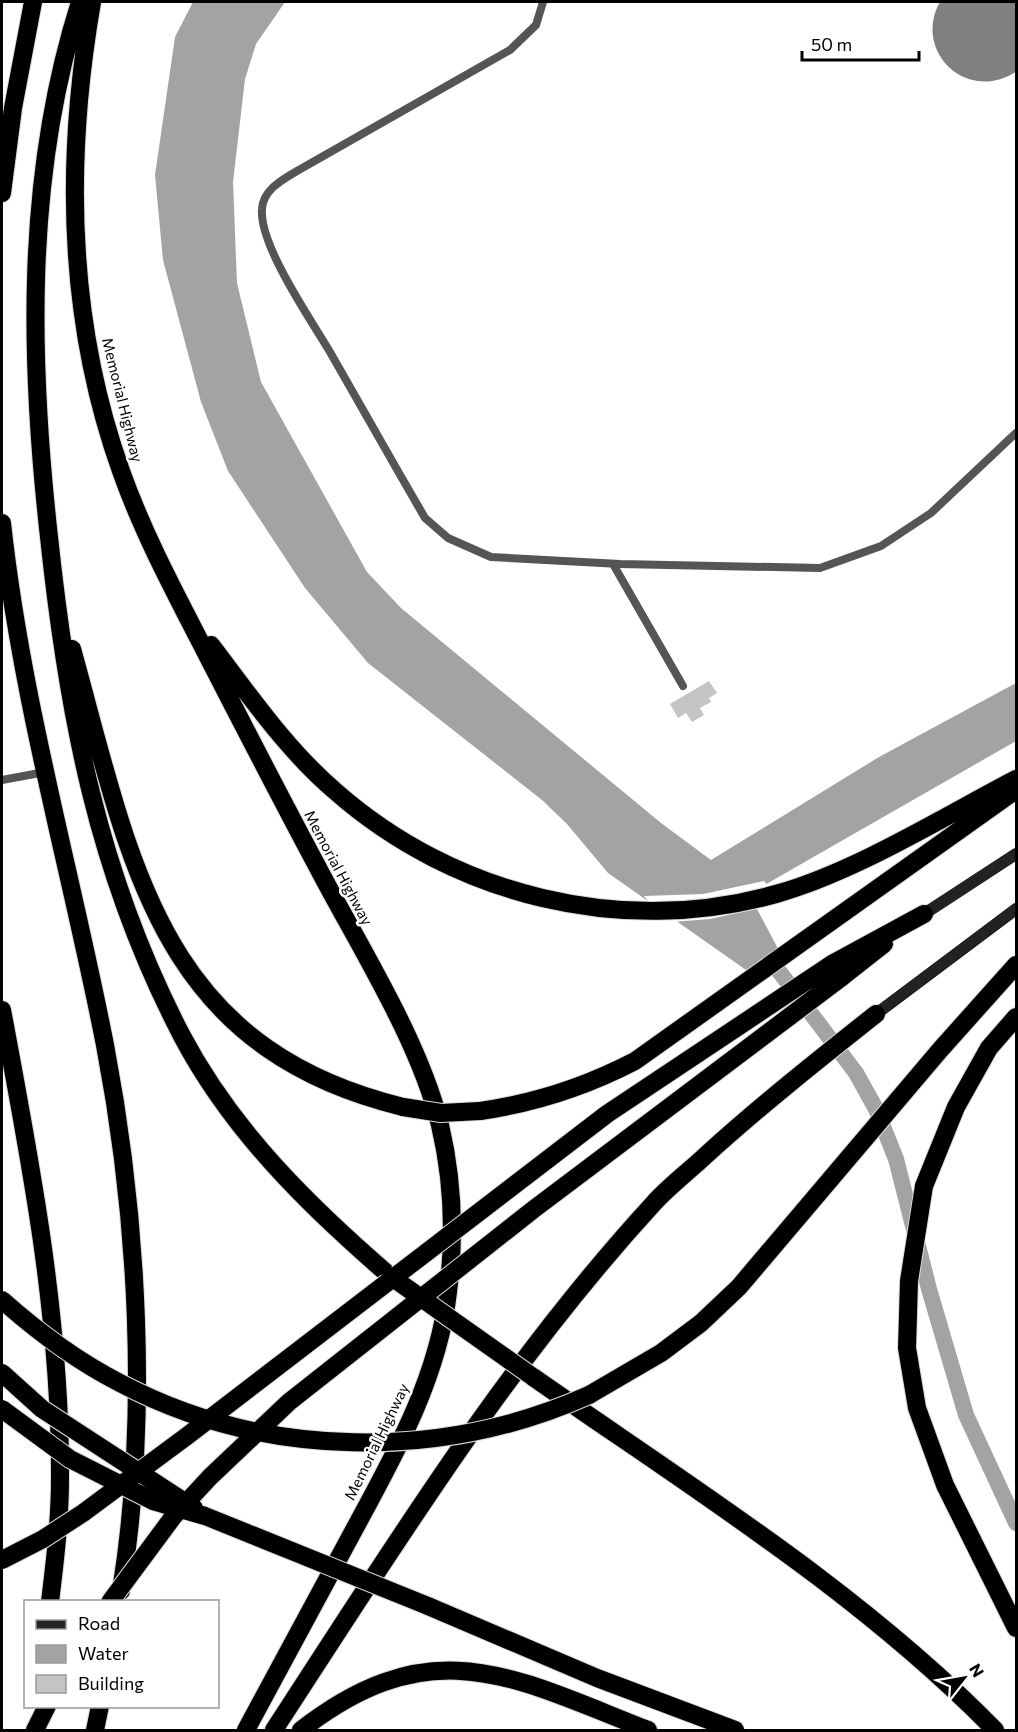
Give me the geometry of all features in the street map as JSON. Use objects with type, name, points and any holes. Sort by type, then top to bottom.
[{"type":"highway","points":[[2,193],[13,108],[33,2]]},
{"type":"highway","points":[[80,2],[58,83],[42,190],[35,269],[35,364],[39,448],[66,675],[91,799],[112,875],[148,966],[183,1039],[235,1118],[277,1169],[331,1225],[390,1276],[791,1557],[918,1656],[995,1731]]},
{"type":"highway","name":"Memorial Highway","points":[[92,2],[76,120],[73,203],[80,292],[88,345],[109,435],[137,512],[173,588],[403,1028],[421,1069],[439,1123],[447,1168],[453,1225],[448,1296],[438,1343],[421,1399],[390,1463],[246,1731]]},
{"type":"highway","points":[[2,523],[17,636],[105,1045],[117,1116],[131,1243],[135,1326],[135,1430],[132,1487],[119,1600]]},
{"type":"highway","points":[[52,566],[62,612],[117,806],[148,896],[178,957],[225,1015],[256,1042],[286,1063],[335,1087],[403,1107],[441,1113],[480,1111],[548,1098],[605,1077],[635,1061],[1017,790]]},
{"type":"highway","points":[[173,588],[237,680],[299,756],[335,792],[387,832],[428,857],[469,875],[525,894],[579,907],[657,910],[717,905],[777,894],[848,867],[1017,779]]},
{"type":"highway","points":[[2,1560],[43,1539],[83,1513],[188,1437],[607,1114],[924,914]]},
{"type":"highway","points":[[2,1300],[36,1330],[120,1384],[165,1403],[230,1425],[291,1438],[384,1444],[492,1429],[559,1408],[589,1395],[661,1353],[701,1323],[740,1287],[939,1050],[1017,965]]},
{"type":"highway","points":[[111,1600],[173,1517],[210,1477],[290,1402],[837,971]]},
{"type":"highway","points":[[2,1010],[44,1250],[57,1378],[60,1480],[50,1600]]},
{"type":"highway","points":[[274,1731],[424,1499],[494,1398],[654,1203],[807,1068],[876,1014]]},
{"type":"highway","points":[[1017,1017],[989,1048],[956,1107],[924,1186],[909,1281],[907,1348],[917,1408],[945,1485],[1017,1628]]},
{"type":"highway","points":[[2,1373],[42,1409],[163,1485],[205,1516]]},
{"type":"highway","points":[[2,1409],[46,1443],[103,1477],[153,1501],[205,1516],[428,1606],[597,1678],[735,1731]]},
{"type":"highway","points":[[301,1731],[341,1703],[379,1684],[419,1673],[462,1670],[516,1679],[648,1731]]},
{"type":"highway","points":[[33,1731],[36,1708]]},
{"type":"highway","points":[[33,1731],[46,1708]]},
{"type":"highway","points":[[95,1731],[100,1708]]},
{"type":"street","points":[[924,914],[1017,854]]},
{"type":"street","points":[[876,1014],[1017,909]]},
{"type":"lane","points":[[543,2],[536,25],[510,50],[309,164],[272,188],[262,204],[262,220],[287,278],[425,518],[448,538],[491,557],[613,564],[820,568],[881,546],[931,513],[1017,433]]},
{"type":"lane","points":[[613,564],[683,686]]},
{"type":"lane","points":[[2,780],[45,772]]},
{"type":"water","points":[[193,2],[285,2],[256,44],[245,79],[233,182],[237,283],[261,382],[367,572],[401,608],[661,823],[711,860],[879,757],[1016,683],[1016,741],[749,894],[783,958],[746,970],[608,873],[567,824],[542,800],[368,663],[305,588],[228,471],[201,402],[163,260],[155,175],[175,37]]},
{"type":"pier","points":[[764,881],[768,886],[752,895],[760,908],[710,919],[672,922],[653,908],[644,896],[703,894]]},
{"type":"building","points":[[709,681],[717,693],[709,698],[711,702],[700,708],[704,715],[692,722],[686,713],[678,718],[670,704]]},
{"type":"waterway","points":[[766,954],[856,1073],[876,1109],[896,1159],[929,1289],[966,1415],[1016,1523]]},
{"type":"runway","points":[[985,29],[1016,12]]}]
